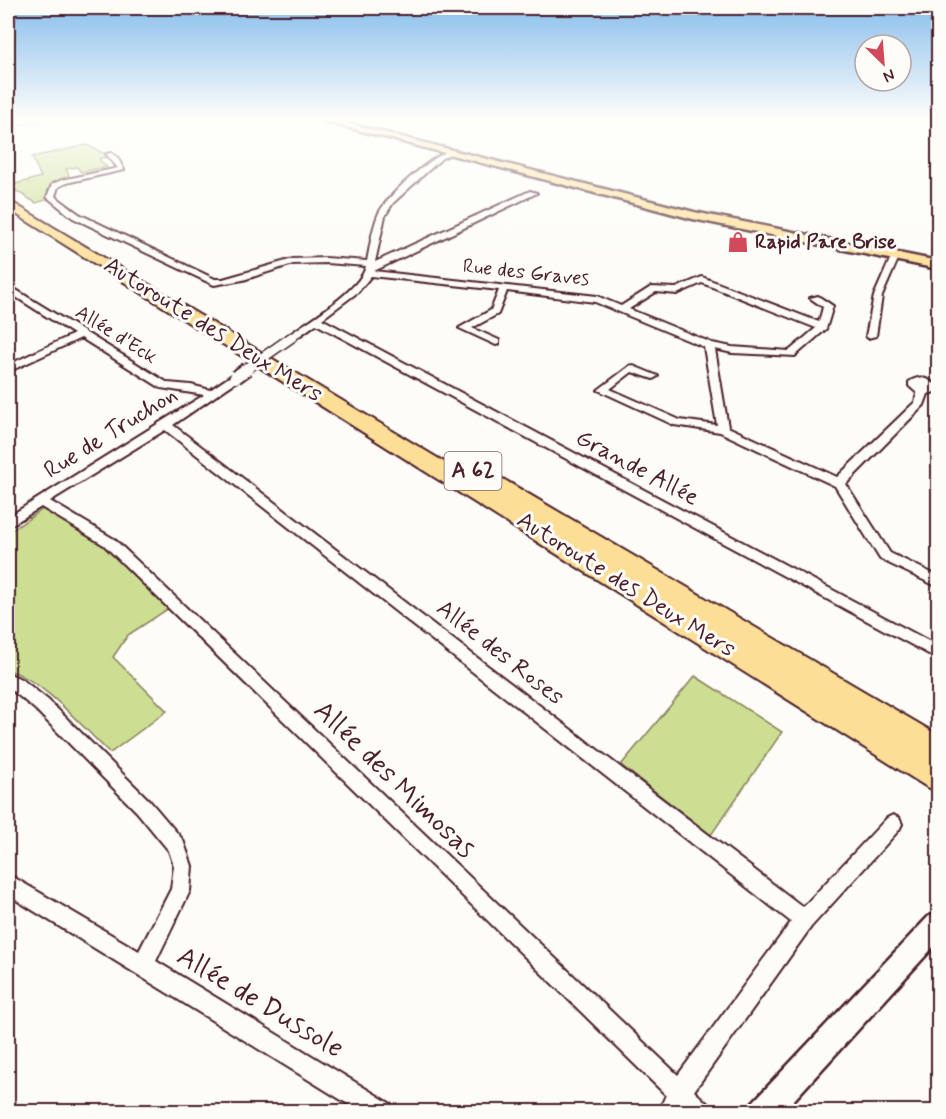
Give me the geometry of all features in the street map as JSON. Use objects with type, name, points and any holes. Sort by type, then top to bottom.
[{"type":"highway","name":"Autoroute des Deux Mers","points":[[8,192],[939,750]]},
{"type":"highway","name":"Autoroute des Deux Mers","points":[[8,204],[939,777]]},
{"type":"main road","points":[[524,172],[682,213],[939,265]]},
{"type":"street","name":"Rue des Graves","points":[[106,172],[64,181],[55,186],[51,197],[76,216],[214,282],[225,283],[281,264],[308,259],[504,288],[597,299],[709,345],[732,350],[791,354],[823,327]]},
{"type":"street","points":[[316,320],[355,290],[370,268],[381,216],[390,202],[423,172]]},
{"type":"street","points":[[370,268],[533,193]]},
{"type":"street","points":[[871,336],[878,296],[895,256]]},
{"type":"street","points":[[622,309],[654,289],[677,291],[702,280],[722,290],[823,327],[828,306],[815,298]]},
{"type":"street","name":"Allée d'Eck","points":[[8,288],[165,386],[191,388],[213,394]]},
{"type":"street","points":[[496,342],[464,328],[495,312],[504,288]]},
{"type":"street","name":"Rue de Truchon","points":[[8,523],[40,501],[166,425],[316,320]]},
{"type":"street","name":"Grande Allée","points":[[316,320],[939,653]]},
{"type":"street","points":[[8,369],[81,334]]},
{"type":"street","points":[[709,345],[723,429]]},
{"type":"street","points":[[653,375],[631,368],[603,390],[678,423],[723,429],[839,483],[885,556],[939,582]]},
{"type":"street","points":[[839,483],[920,403],[923,392]]},
{"type":"street","name":"Allée des Roses","points":[[166,425],[804,920]]},
{"type":"street","name":"Allée des Mimosas","points":[[40,501],[109,542],[674,1102],[700,1112]]},
{"type":"street","name":"Allée de Dussole","points":[[8,680],[42,705],[143,806],[176,846],[183,866],[180,891],[143,965],[373,1109]]},
{"type":"street","points":[[674,1102],[804,920],[893,825]]},
{"type":"street","points":[[8,884],[143,965]]},
{"type":"street","points":[[763,1112],[939,925]]},
{"type":"green space","points":[[39,172],[68,172],[69,175],[66,180],[54,183],[49,199],[36,203],[8,186],[41,177]]},
{"type":"green space","points":[[43,509],[108,546],[171,607],[128,635],[113,657],[167,711],[110,753],[49,694],[22,676],[8,670],[8,533]]},
{"type":"green space","points":[[695,676],[782,732],[711,835],[621,765]]},
{"type":"place","name":"Rapid Pare Brise","points":[[738,242]]}]
